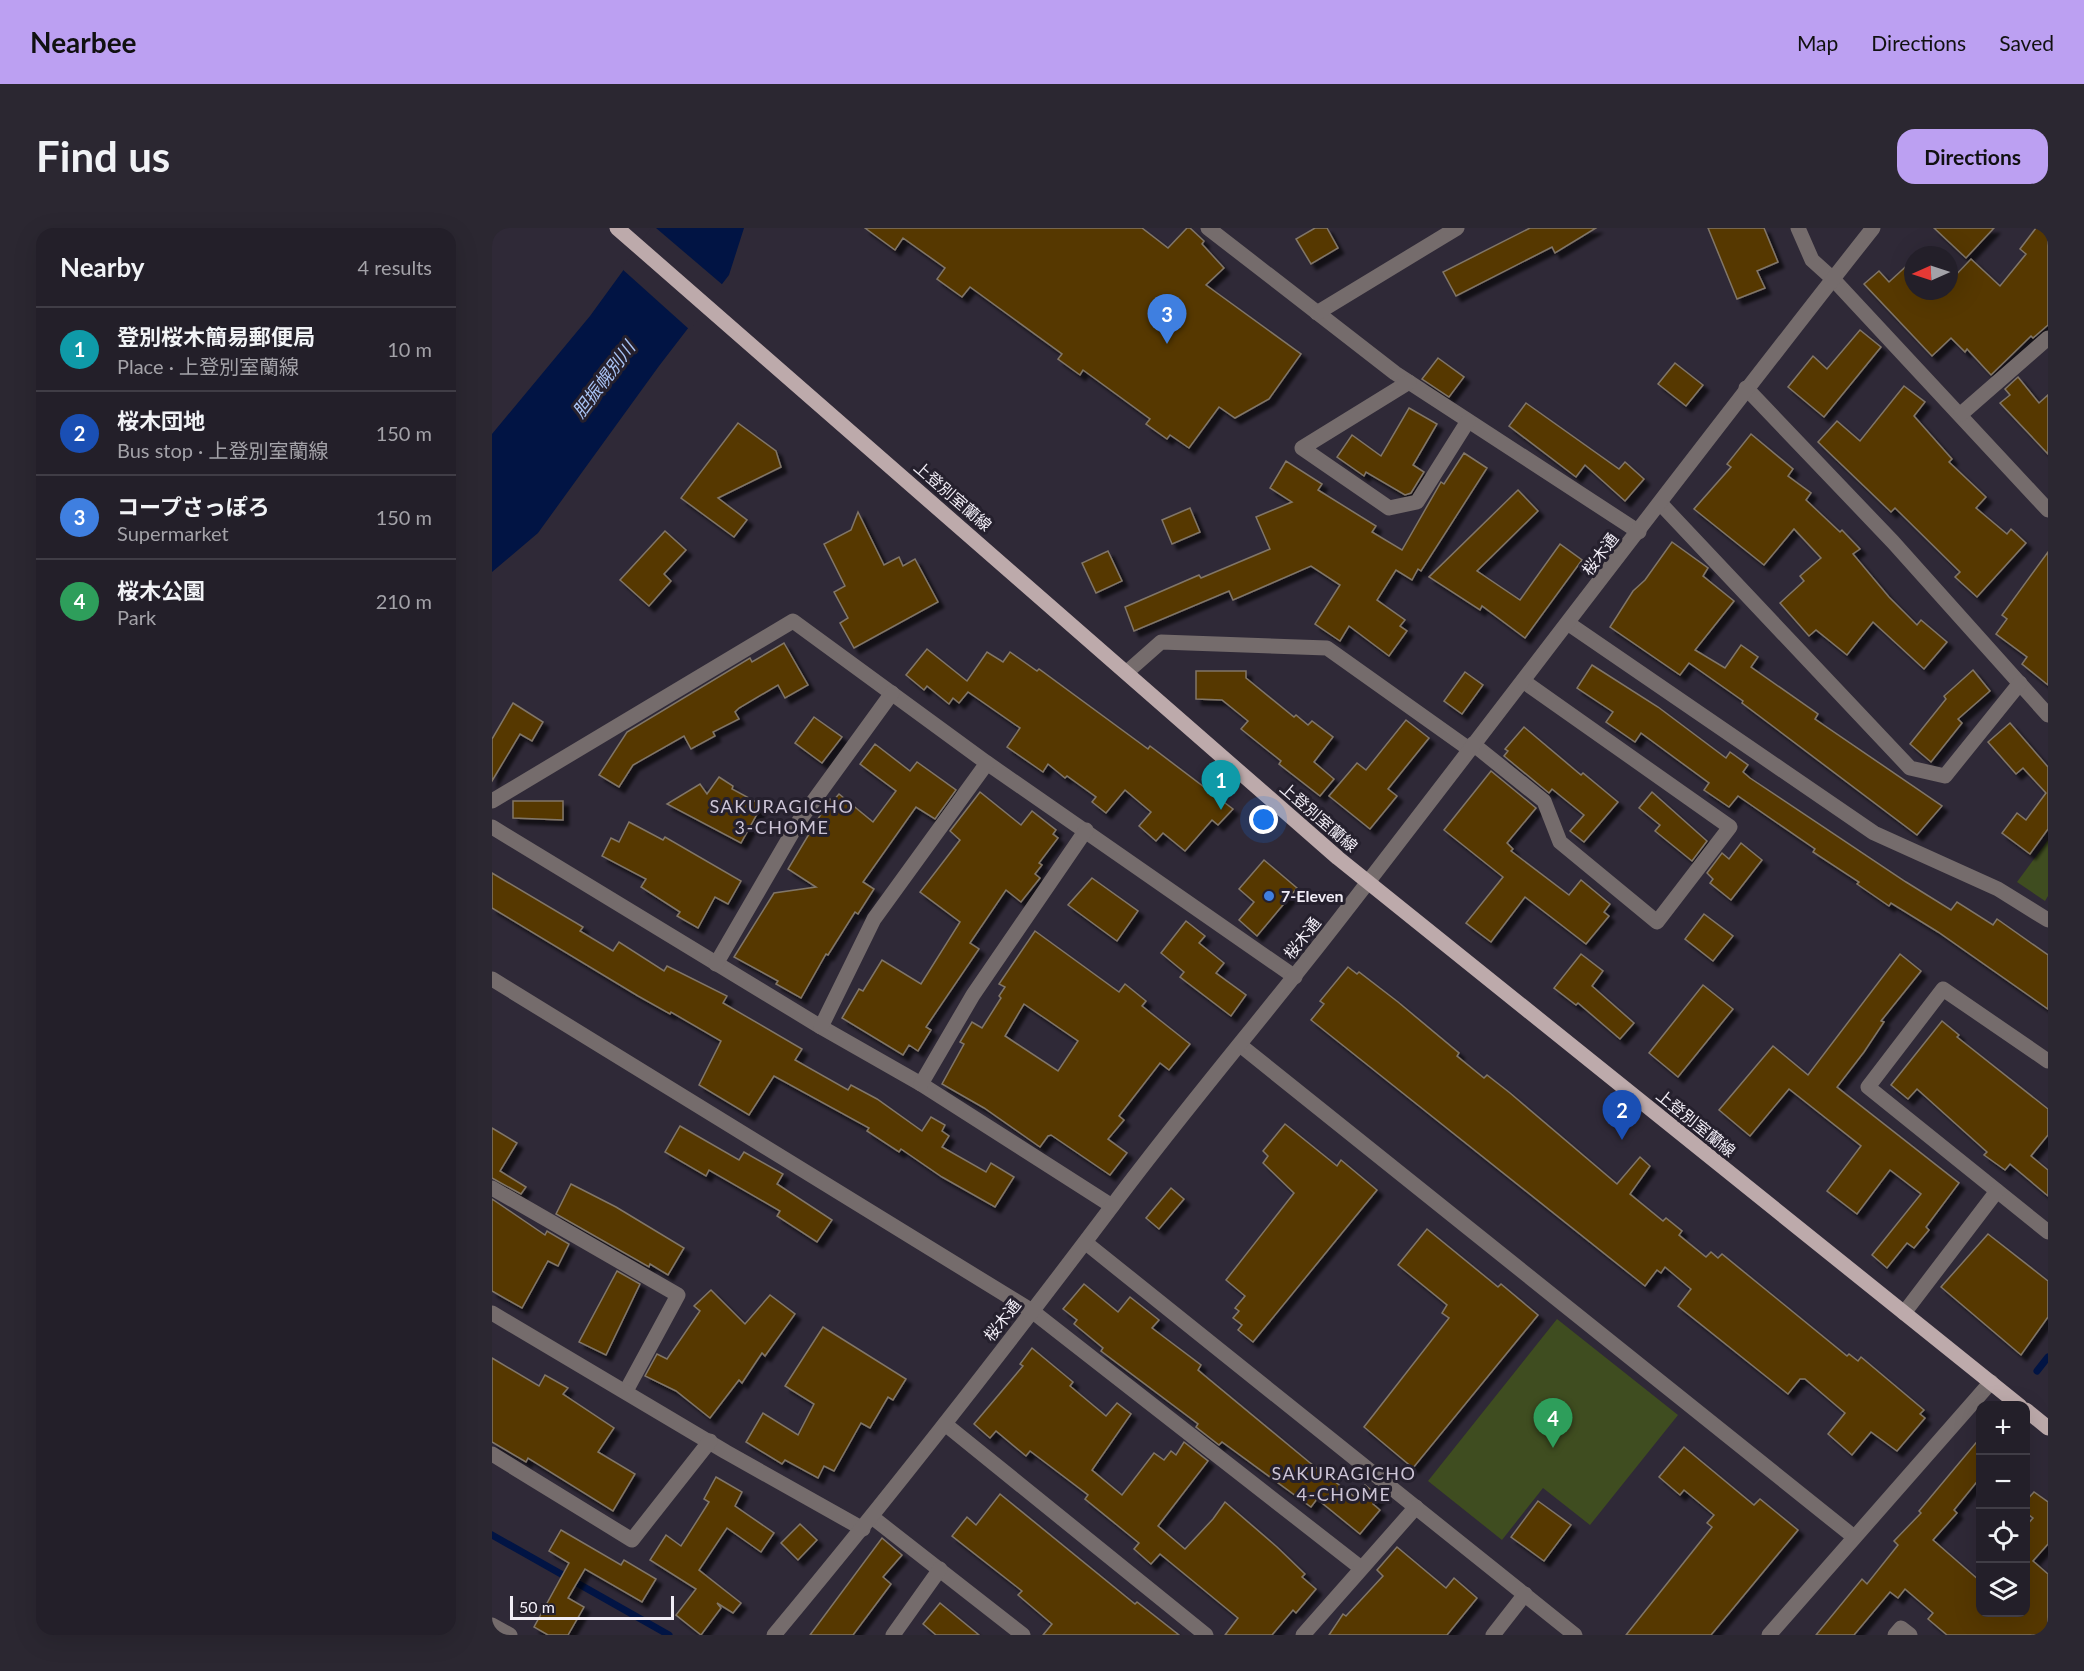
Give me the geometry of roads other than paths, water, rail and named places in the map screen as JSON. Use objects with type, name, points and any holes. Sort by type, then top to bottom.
[{"type":"main road","name":"上登別室蘭線","points":[[617,228],[1368,882],[2014,1401]]},
{"type":"main road","points":[[2030,1414],[2048,1428]]},
{"type":"street","points":[[1208,228],[1409,382],[1639,532]]},
{"type":"street","points":[[1317,313],[1457,228]]},
{"type":"street","points":[[1798,228],[1812,261],[1833,279],[1961,414],[2048,510]]},
{"type":"street","name":"桜木通","points":[[774,1635],[867,1523],[1086,1243],[1112,1206],[1295,977],[1471,746],[1569,624],[1746,388],[1873,228]]},
{"type":"street","points":[[1961,414],[2048,338]]},
{"type":"street","points":[[1409,382],[1302,448],[1389,508],[1417,502],[1468,421]]},
{"type":"street","points":[[1746,388],[1893,542],[2048,715]]},
{"type":"street","points":[[1660,503],[1910,768],[1945,776],[2020,683]]},
{"type":"street","points":[[492,801],[793,621],[987,763],[1295,977]]},
{"type":"street","points":[[1569,624],[1874,833],[1998,889],[2048,920]]},
{"type":"street","points":[[1127,672],[1161,642],[1327,648],[1471,746],[1544,801],[1560,842],[1657,922],[1730,827],[1523,681]]},
{"type":"street","points":[[716,963],[799,821],[892,693]]},
{"type":"street","points":[[821,1027],[874,919],[987,763]]},
{"type":"street","points":[[492,827],[821,1027],[921,1084],[1112,1206]]},
{"type":"street","points":[[921,1084],[973,995],[1086,830]]},
{"type":"street","points":[[492,979],[1032,1311],[1361,1568]]},
{"type":"street","points":[[2048,1061],[1943,989],[1868,1088],[2048,1232]]},
{"type":"street","points":[[1240,1045],[1854,1537]]},
{"type":"street","points":[[492,1188],[678,1295],[626,1391]]},
{"type":"street","points":[[1904,1313],[1997,1191]]},
{"type":"street","points":[[1086,1243],[1575,1635]]},
{"type":"street","points":[[492,1313],[710,1441],[867,1523],[940,1569],[1023,1635]]},
{"type":"street","points":[[1769,1635],[1990,1382]]},
{"type":"street","points":[[945,1424],[1206,1635]]},
{"type":"street","points":[[492,1454],[632,1540],[710,1441]]},
{"type":"street","points":[[1303,1635],[1416,1507]]},
{"type":"street","points":[[893,1635],[940,1569]]},
{"type":"street","points":[[1493,1635],[1525,1594]]},
{"type":"street","points":[[492,1625],[510,1635]]},
{"type":"street","points":[[1896,1635],[1901,1628],[1910,1635]]},
{"type":"water","name":"胆振幌別川","points":[[654,228],[744,228],[729,275],[659,366],[538,533],[492,572],[492,434],[590,316]]},
{"type":"waterway","points":[[2037,1371],[2048,1357]]},
{"type":"waterway","points":[[492,1535],[669,1635]]},
{"type":"place","name":"コープさっぽろ","points":[[1167,344]]},
{"type":"place","name":"登別桜木簡易郵便局","points":[[1221,810]]},
{"type":"place","name":"7-Eleven","points":[[1269,896]]},
{"type":"place","name":"桜木団地","points":[[1622,1140]]},
{"type":"place","name":"桜木公園","points":[[1553,1448]]},
{"type":"district","name":"SAKURAGICHO 3-CHOME","points":[[782,817]]},
{"type":"district","name":"SAKURAGICHO 4-CHOME","points":[[1344,1484]]}]
